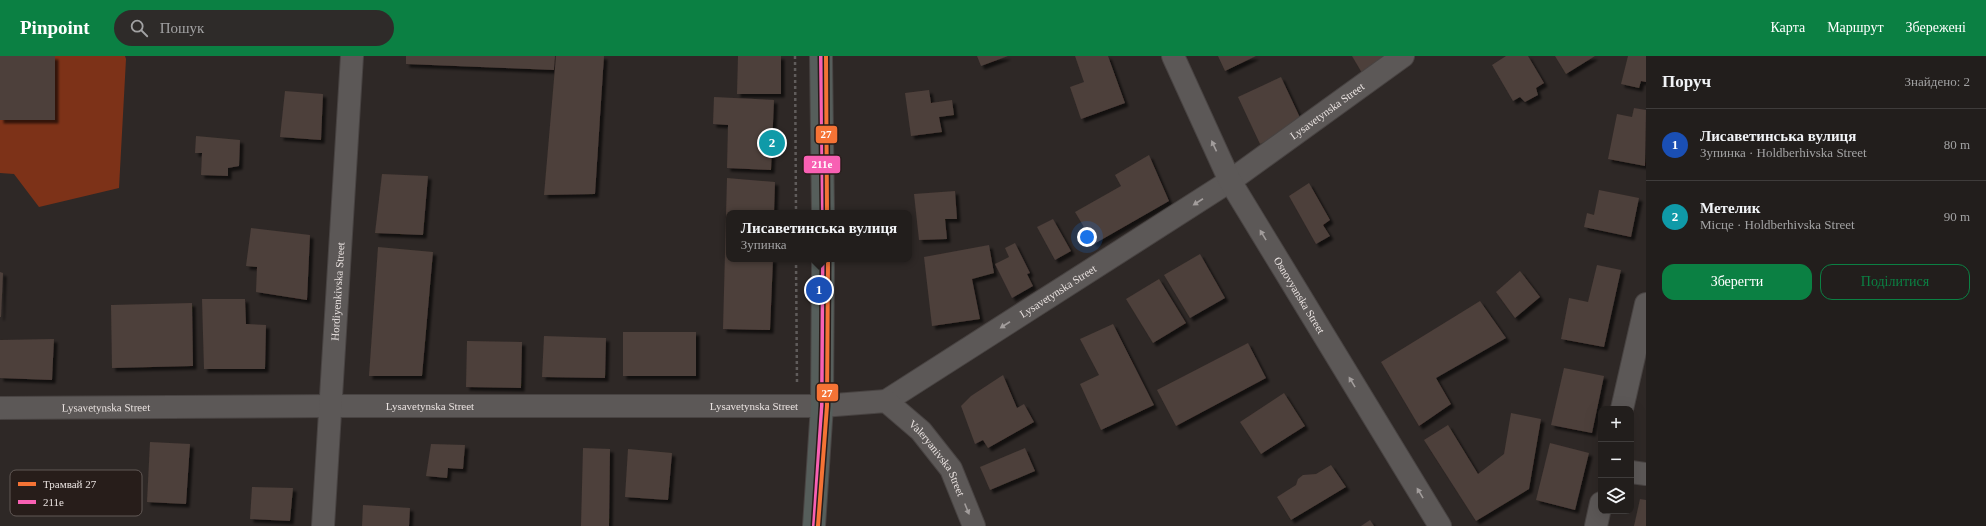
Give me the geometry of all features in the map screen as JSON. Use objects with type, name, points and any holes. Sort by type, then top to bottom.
[{"type":"main road","points":[[821,56],[823,210]]},
{"type":"main road","points":[[814,526],[822,406],[823,262]]},
{"type":"street","name":"Hordiyenkivska Street","points":[[323,526],[352,56]]},
{"type":"street","name":"Osnovyanska Street","points":[[1172,56],[1230,182],[1440,526]]},
{"type":"street","name":"Lysavetynska Street","points":[[0,408],[822,406],[886,401],[1230,182],[1403,56]]},
{"type":"street","points":[[1623,406],[1646,304]]},
{"type":"street","name":"Valeryanivska Street","points":[[886,401],[921,431],[951,469],[974,526]]},
{"type":"street","points":[[1634,472],[1646,474]]},
{"type":"street","points":[[1596,526],[1599,514]]},
{"type":"path","points":[[795,56],[796,210]]},
{"type":"path","points":[[796,262],[797,406]]},
{"type":"shaded area","points":[[0,56],[125,56],[119,188],[39,207],[14,174],[0,173]]},
{"type":"building","points":[[0,56],[55,56],[55,120],[0,120]]},
{"type":"building","points":[[406,56],[555,56],[554,70],[406,64]]},
{"type":"building","points":[[556,56],[604,56],[595,194],[544,195]]},
{"type":"building","points":[[738,56],[781,56],[781,94],[737,94]]},
{"type":"building","points":[[977,56],[1008,56],[981,66]]},
{"type":"building","points":[[1075,56],[1108,56],[1125,103],[1081,119],[1070,87],[1084,82]]},
{"type":"building","points":[[1218,56],[1256,56],[1225,71]]},
{"type":"building","points":[[1352,56],[1386,56],[1362,73]]},
{"type":"building","points":[[1506,56],[1528,56],[1544,83],[1536,88],[1538,95],[1525,102],[1520,97],[1513,101],[1492,65]]},
{"type":"building","points":[[1555,56],[1595,56],[1566,74]]},
{"type":"building","points":[[1628,56],[1646,56],[1646,82],[1641,81],[1639,88],[1621,84]]},
{"type":"building","points":[[1281,77],[1303,124],[1260,144],[1238,97]]},
{"type":"building","points":[[929,90],[931,103],[952,100],[954,115],[939,117],[942,132],[911,136],[905,93]]},
{"type":"building","points":[[285,91],[323,94],[321,140],[280,137]]},
{"type":"building","points":[[714,97],[774,100],[771,170],[727,168],[728,125],[713,124]]},
{"type":"building","points":[[1634,108],[1646,110],[1645,166],[1608,159],[1617,114],[1632,117]]},
{"type":"building","points":[[196,136],[240,140],[239,166],[228,168],[228,176],[201,175],[202,153],[195,153]]},
{"type":"building","points":[[1149,155],[1169,201],[1094,244],[1075,212],[1121,186],[1115,175]]},
{"type":"building","points":[[382,174],[428,176],[423,235],[375,233]]},
{"type":"building","points":[[727,178],[775,182],[774,210],[726,210]]},
{"type":"building","points":[[1309,183],[1330,220],[1323,225],[1330,236],[1316,244],[1289,196]]},
{"type":"building","points":[[1599,190],[1639,198],[1631,237],[1584,227],[1587,213],[1594,215]]},
{"type":"building","points":[[955,191],[957,219],[945,219],[947,239],[919,240],[914,194]]},
{"type":"building","points":[[726,216],[726,262],[773,262],[770,330],[723,329]]},
{"type":"building","points":[[1053,219],[1071,251],[1055,260],[1037,227]]},
{"type":"building","points":[[251,228],[310,235],[307,300],[256,292],[257,267],[246,266]]},
{"type":"building","points":[[1015,243],[1030,273],[1027,274],[1033,286],[1012,298],[995,264],[1009,257],[1005,248]]},
{"type":"building","points":[[989,245],[994,273],[972,279],[980,319],[932,326],[924,257]]},
{"type":"building","points":[[378,247],[433,252],[422,376],[369,376]]},
{"type":"building","points":[[1200,254],[1225,298],[1190,318],[1164,275]]},
{"type":"building","points":[[1597,265],[1621,270],[1604,347],[1561,339],[1569,298],[1588,302]]},
{"type":"building","points":[[1520,271],[1540,297],[1515,318],[1496,292]]},
{"type":"building","points":[[0,272],[3,273],[1,317],[0,317]]},
{"type":"building","points":[[1159,279],[1186,323],[1153,343],[1126,299]]},
{"type":"building","points":[[202,299],[245,299],[246,324],[266,325],[265,369],[204,369]]},
{"type":"building","points":[[1480,301],[1506,338],[1436,378],[1451,404],[1419,426],[1381,362]]},
{"type":"building","points":[[192,303],[193,366],[112,368],[111,305]]},
{"type":"building","points":[[1113,324],[1154,405],[1101,430],[1080,384],[1099,375],[1080,339]]},
{"type":"building","points":[[623,332],[696,332],[696,376],[623,376]]},
{"type":"building","points":[[544,336],[606,338],[605,378],[542,377]]},
{"type":"building","points":[[54,339],[52,380],[0,378],[0,340]]},
{"type":"building","points":[[467,341],[522,342],[521,388],[466,387]]},
{"type":"building","points":[[1248,343],[1266,378],[1176,426],[1157,390]]},
{"type":"building","points":[[1564,368],[1604,376],[1592,433],[1551,425]]},
{"type":"building","points":[[1003,375],[1017,408],[1024,404],[1034,422],[988,448],[983,440],[975,444],[961,406],[971,396]]},
{"type":"building","points":[[1284,393],[1305,426],[1261,454],[1240,422]]},
{"type":"building","points":[[1511,413],[1541,419],[1529,489],[1476,521],[1424,440],[1448,425],[1478,474],[1504,454]]},
{"type":"building","points":[[150,442],[190,444],[186,504],[147,502]]},
{"type":"building","points":[[1550,443],[1589,453],[1575,510],[1536,500]]},
{"type":"building","points":[[431,444],[465,445],[463,469],[448,468],[447,478],[426,476]]},
{"type":"building","points":[[583,448],[610,449],[609,526],[581,526]]},
{"type":"building","points":[[1025,448],[1035,471],[990,490],[980,467]]},
{"type":"building","points":[[628,449],[672,453],[668,500],[625,497]]},
{"type":"building","points":[[1331,465],[1346,487],[1291,520],[1277,497],[1296,485],[1298,479],[1303,475],[1316,474]]},
{"type":"building","points":[[252,487],[293,488],[290,521],[250,519]]},
{"type":"building","points":[[1640,499],[1646,500],[1646,526],[1634,526]]},
{"type":"building","points":[[363,505],[410,508],[409,526],[362,526]]},
{"type":"building","points":[[1370,520],[1374,526],[1361,526]]},
{"type":"tram line","name":"27","points":[[826,56],[827,210]]},
{"type":"tram line","name":"27","points":[[818,526],[827,406],[828,262]]},
{"type":"transit line","name":"211е","points":[[821,56],[823,210]]},
{"type":"transit line","name":"211е","points":[[814,526],[822,406],[823,262]]},
{"type":"place","name":"Метелик","points":[[772,143]]},
{"type":"place","name":"Лисаветинська вулиця","points":[[819,290]]}]
